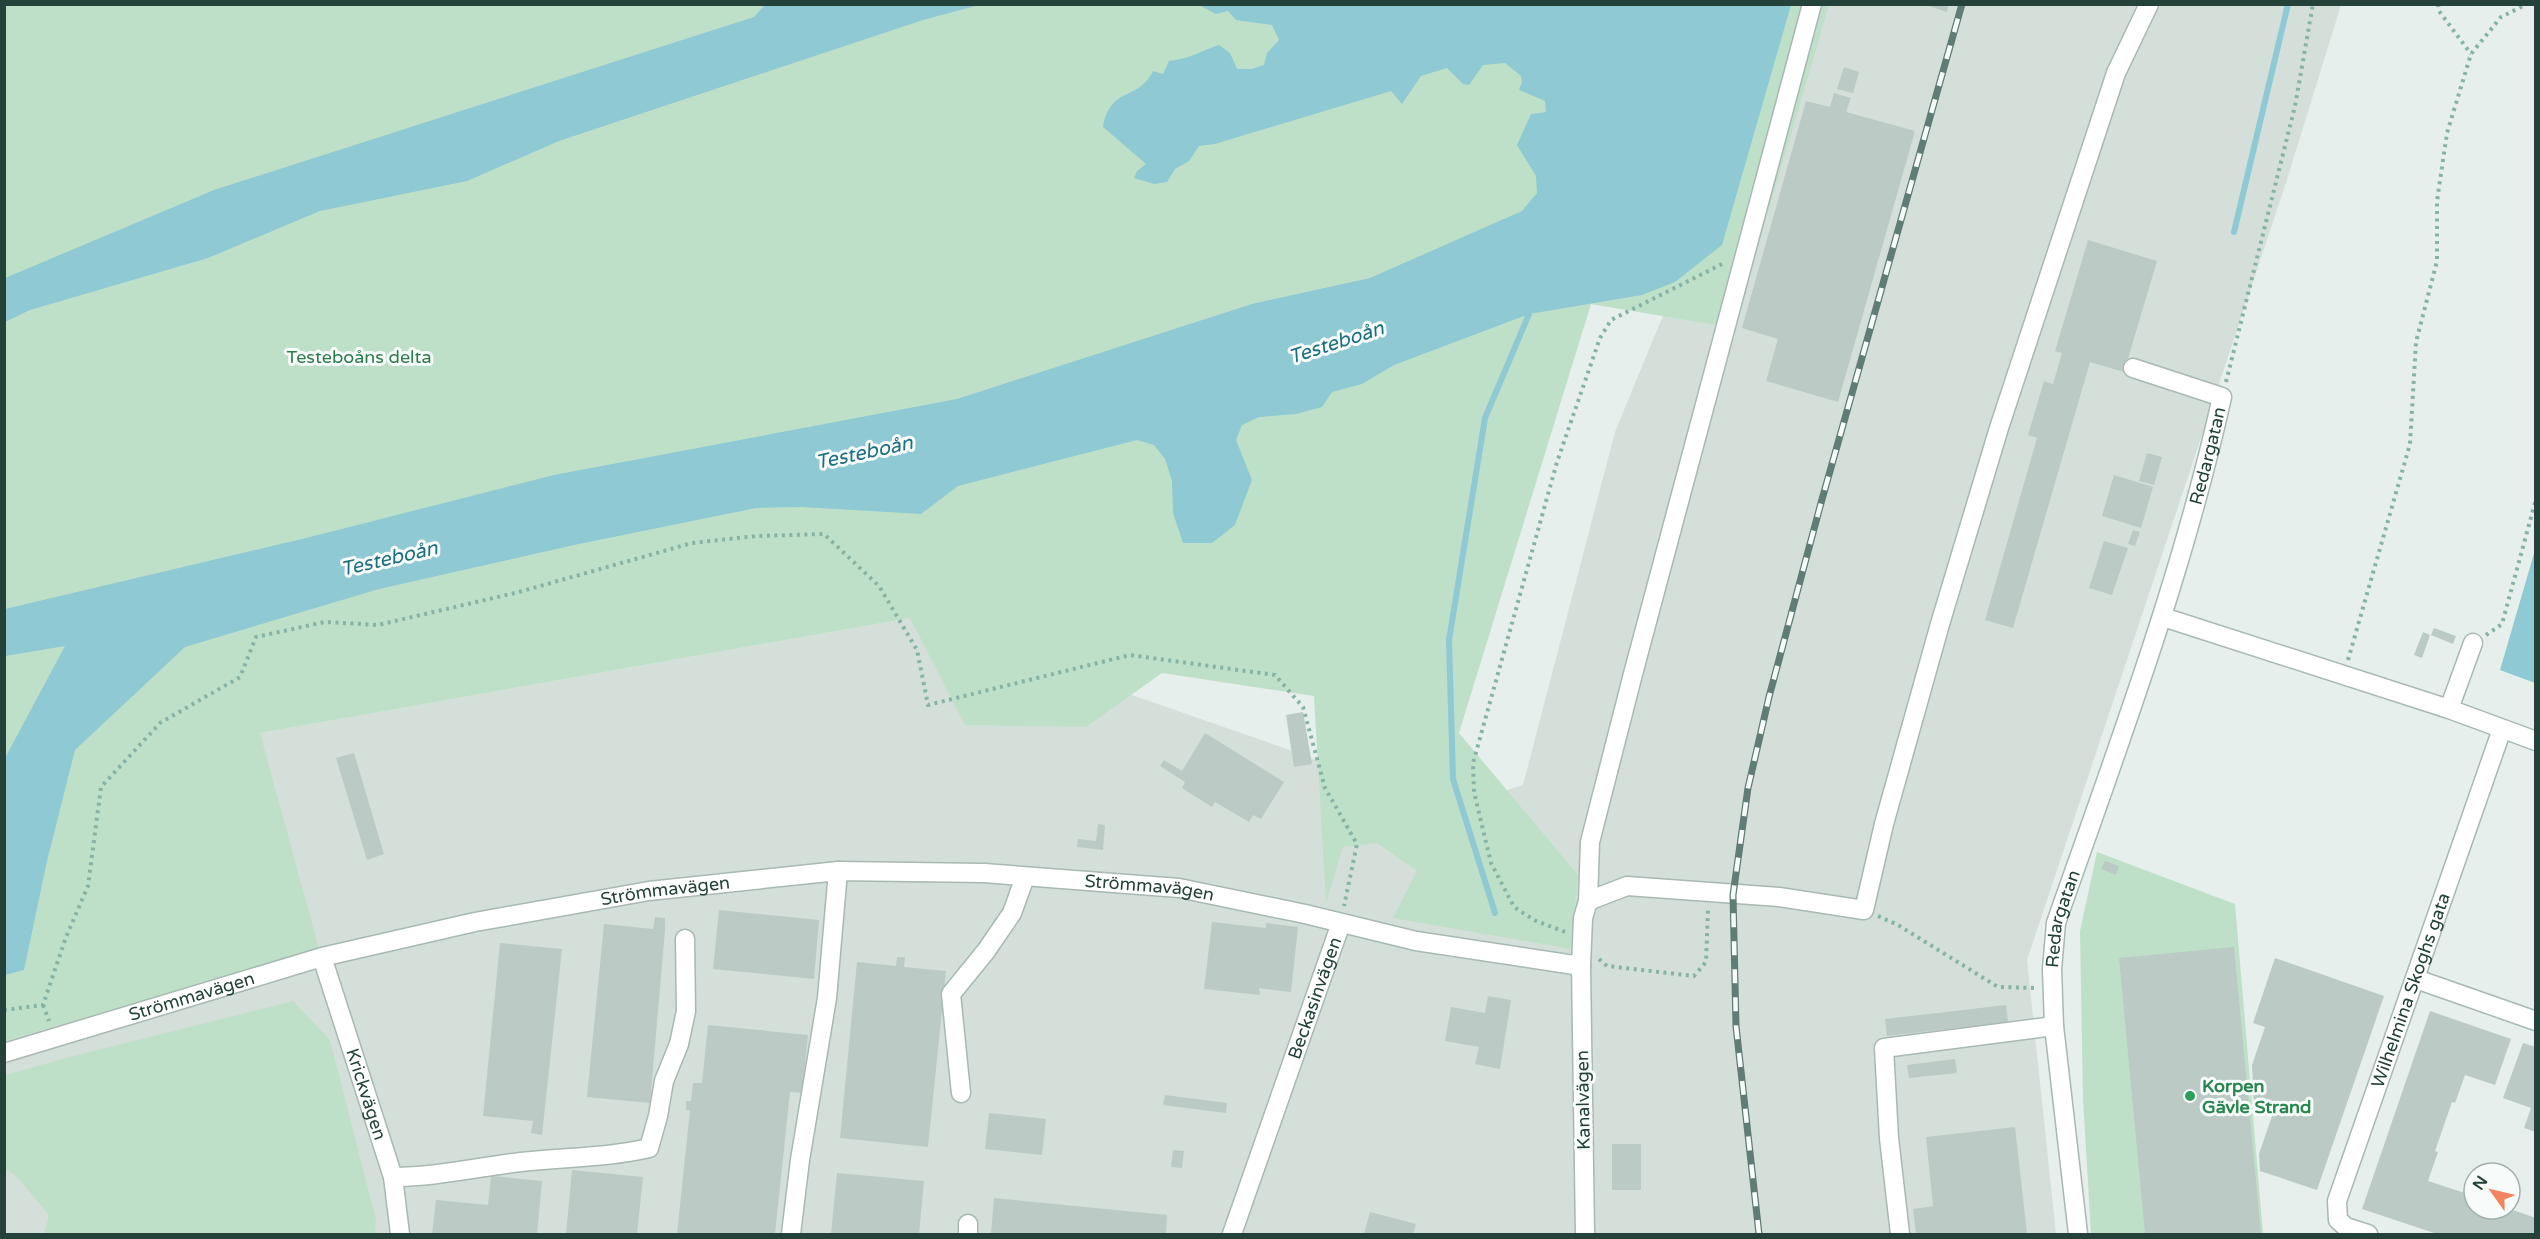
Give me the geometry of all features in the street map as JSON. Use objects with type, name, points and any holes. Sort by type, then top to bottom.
[{"type":"street","name":"Kanalvägen","points":[[1585,1234],[1581,942],[1583,918],[1588,901],[1590,842],[1812,4]]},
{"type":"street","points":[[1588,901],[1627,886],[1708,894],[1779,897],[1864,909],[1884,824],[1999,428],[2116,74],[2149,4]]},
{"type":"street","points":[[2133,368],[2222,397]]},
{"type":"street","name":"Redargatan","points":[[2078,1234],[2054,1026],[2052,969],[2056,923],[2163,617],[2210,450],[2222,397]]},
{"type":"street","points":[[2163,617],[2449,709],[2535,741]]},
{"type":"street","points":[[2449,709],[2473,644]]},
{"type":"street","name":"Wilhelmina Skoghs gata","points":[[2368,1234],[2346,1227],[2338,1220],[2337,1201],[2502,729]]},
{"type":"street","points":[[791,1234],[800,1160],[827,998],[838,871]]},
{"type":"street","name":"Strömmavägen","points":[[4,1053],[322,957],[475,921],[649,891],[838,871],[984,873],[1179,888],[1341,923]]},
{"type":"street","points":[[961,1093],[951,994],[986,951],[1012,913],[1025,877]]},
{"type":"street","name":"Beckasinvägen","points":[[1232,1234],[1341,923],[1416,941],[1581,966]]},
{"type":"street","points":[[393,1177],[417,1177],[522,1162],[620,1155],[649,1148],[664,1081],[679,1044],[686,1011],[685,939]]},
{"type":"street","name":"Krickvägen","points":[[322,957],[393,1177],[400,1234]]},
{"type":"street","points":[[2416,978],[2535,1021]]},
{"type":"street","points":[[1900,1234],[1889,1138],[1884,1048],[2054,1026]]},
{"type":"path","points":[[2222,397],[2295,106],[2313,4]]},
{"type":"path","points":[[2438,4],[2439,11],[2471,54]]},
{"type":"path","points":[[2344,675],[2410,444],[2416,342],[2437,261],[2437,201],[2446,133],[2471,54],[2501,17],[2527,4]]},
{"type":"path","points":[[1708,894],[1706,962],[1694,976],[1607,966],[1581,942],[1566,932],[1534,920],[1514,907],[1491,863],[1474,792],[1473,763],[1557,462],[1600,338],[1611,320],[1747,251]]},
{"type":"path","points":[[2473,644],[2502,624],[2535,498]]},
{"type":"path","points":[[4,1010],[43,1005],[66,937],[88,886],[101,786],[160,723],[240,676],[256,637],[326,622],[378,625],[519,592],[692,543],[756,536],[824,534],[879,586],[917,650],[928,705],[1130,655],[1275,675],[1304,707],[1325,789],[1357,843],[1341,923]]},
{"type":"path","points":[[1864,909],[1898,925],[1998,987],[2052,988]]},
{"type":"shaded area","points":[[1791,5],[2341,5],[2285,186],[2027,960],[2056,1234],[5,1234],[5,1033],[318,949],[259,733],[910,618],[1304,755],[1435,814],[1523,785],[1615,432]]},
{"type":"green space","name":"Testeboåns delta","points":[[4,5],[1829,5],[1734,328],[1591,304],[1459,733],[1578,875],[1571,949],[1393,918],[1417,871],[1377,843],[1343,847],[1326,903],[1314,696],[1162,673],[1086,727],[965,725],[910,618],[260,733],[319,949],[5,1041]]},
{"type":"green space","points":[[2097,852],[2235,904],[2263,1234],[2091,1234],[2083,1099],[2080,931]]},
{"type":"green space","points":[[293,1001],[330,1040],[376,1220],[375,1234],[44,1234],[49,1215],[17,1177],[5,1168],[5,1075]]},
{"type":"water","points":[[765,5],[979,5],[923,20],[559,141],[467,181],[320,211],[208,258],[30,310],[5,322],[5,278],[214,190],[754,17]]},
{"type":"water","name":"Testeboån","points":[[1199,5],[1791,5],[1722,245],[1675,282],[1642,295],[1529,314],[1394,365],[1362,384],[1332,392],[1322,407],[1296,414],[1259,417],[1242,425],[1236,440],[1252,480],[1235,525],[1212,543],[1183,543],[1173,513],[1172,481],[1165,459],[1154,445],[1137,440],[958,486],[921,514],[802,507],[756,508],[574,545],[379,589],[185,647],[75,750],[47,861],[24,970],[5,975],[5,758],[65,646],[5,656],[5,609],[310,537],[554,475],[957,399],[1252,304],[1370,278],[1522,211],[1537,193],[1536,176],[1517,145],[1531,114],[1546,112],[1545,101],[1519,90],[1522,82],[1521,76],[1505,63],[1483,65],[1469,85],[1463,84],[1447,68],[1421,76],[1402,104],[1391,91],[1215,144],[1199,146],[1189,161],[1175,169],[1167,182],[1154,184],[1134,178],[1137,171],[1146,164],[1103,127],[1107,114],[1118,99],[1140,87],[1153,71],[1163,74],[1169,61],[1189,57],[1219,45],[1230,53],[1237,69],[1251,69],[1264,65],[1267,53],[1279,40],[1272,25],[1236,20],[1228,11],[1216,14]]},
{"type":"water","points":[[2535,550],[2535,683],[2500,670]]},
{"type":"building","points":[[1923,4],[1949,4],[1947,12]]},
{"type":"building","points":[[1844,67],[1859,72],[1853,93],[1837,89]]},
{"type":"building","points":[[1834,93],[1851,98],[1846,112],[1915,131],[1838,402],[1766,381],[1778,339],[1742,328],[1806,101],[1830,107]]},
{"type":"building","points":[[2088,240],[2157,261],[2124,372],[2090,362],[2013,628],[1985,620],[2037,438],[2028,435],[2044,381],[2053,384],[2062,353],[2055,351]]},
{"type":"building","points":[[2147,453],[2162,457],[2154,485],[2139,481]]},
{"type":"building","points":[[2114,475],[2153,487],[2141,528],[2102,516]]},
{"type":"building","points":[[2133,530],[2140,532],[2135,546],[2128,544]]},
{"type":"building","points":[[2104,541],[2128,548],[2112,595],[2089,588]]},
{"type":"building","points":[[2434,628],[2456,636],[2453,644],[2431,635]]},
{"type":"building","points":[[2423,632],[2430,635],[2422,658],[2414,655]]},
{"type":"building","points":[[1303,712],[1312,764],[1294,767],[1286,715]]},
{"type":"building","points":[[1205,733],[1284,782],[1261,819],[1253,815],[1249,822],[1215,802],[1212,807],[1182,788],[1185,782],[1160,766],[1164,760],[1182,771]]},
{"type":"building","points":[[354,753],[384,854],[367,860],[336,758]]},
{"type":"building","points":[[1098,824],[1105,825],[1103,850],[1077,847],[1078,839],[1096,841]]},
{"type":"building","points":[[2105,861],[2119,866],[2116,875],[2101,869]]},
{"type":"building","points":[[719,910],[819,920],[814,979],[713,969]]},
{"type":"building","points":[[655,917],[665,918],[665,930],[650,1103],[587,1097],[604,924],[653,929]]},
{"type":"building","points":[[1212,922],[1266,928],[1266,923],[1298,927],[1291,992],[1259,988],[1260,995],[1204,989]]},
{"type":"building","points":[[500,943],[562,949],[542,1135],[531,1133],[533,1121],[483,1116]]},
{"type":"building","name":"Korpen Gävle Strand","points":[[2234,947],[2261,1234],[2145,1234],[2119,958]]},
{"type":"building","points":[[897,957],[905,957],[904,967],[946,971],[928,1147],[840,1138],[857,962],[896,966]]},
{"type":"building","points":[[2275,958],[2384,996],[2317,1190],[2260,1171],[2259,1154],[2273,1113],[2254,1107],[2252,1065],[2265,1027],[2253,1023]]},
{"type":"building","points":[[1488,996],[1511,1000],[1500,1069],[1475,1064],[1479,1047],[1445,1041],[1451,1007],[1485,1013]]},
{"type":"building","points":[[2006,1005],[2008,1022],[1887,1036],[1885,1019]]},
{"type":"building","points":[[2430,1011],[2511,1039],[2495,1085],[2465,1075],[2455,1103],[2452,1102],[2435,1151],[2438,1152],[2428,1181],[2462,1192],[2462,1221],[2522,1221],[2522,1213],[2536,1218],[2536,1234],[2437,1234],[2362,1209]]},
{"type":"building","points":[[708,1025],[808,1035],[802,1093],[790,1092],[775,1234],[677,1234],[690,1110],[686,1110],[686,1101],[691,1101],[693,1083],[702,1083]]},
{"type":"building","points":[[2523,1043],[2536,1047],[2536,1132],[2524,1128],[2531,1108],[2503,1098]]},
{"type":"building","points":[[1955,1059],[1957,1073],[1909,1078],[1907,1065]]},
{"type":"building","points":[[1165,1095],[1227,1103],[1226,1113],[1163,1105]]},
{"type":"building","points":[[989,1113],[1046,1119],[1042,1155],[985,1149]]},
{"type":"building","points":[[2015,1127],[2027,1234],[1916,1234],[1913,1209],[1933,1206],[1926,1137]]},
{"type":"building","points":[[1612,1144],[1641,1144],[1641,1190],[1612,1190]]},
{"type":"building","points":[[1173,1150],[1184,1151],[1182,1168],[1171,1167]]},
{"type":"building","points":[[572,1170],[643,1177],[637,1234],[566,1234]]},
{"type":"building","points":[[837,1173],[924,1181],[919,1234],[831,1234]]},
{"type":"building","points":[[491,1176],[542,1181],[537,1234],[432,1234],[436,1200],[488,1205]]},
{"type":"building","points":[[994,1198],[1167,1215],[1166,1234],[991,1234]]},
{"type":"building","points":[[1370,1212],[1416,1224],[1413,1234],[1364,1234]]},
{"type":"waterway","points":[[2234,232],[2288,4]]},
{"type":"waterway","points":[[1495,913],[1453,779],[1449,640],[1485,418],[1529,314]]},
{"type":"railway","points":[[1759,1234],[1736,1026],[1733,895],[1748,788],[1769,697],[1821,503],[1962,4]]},
{"type":"place","name":"Korpen Gävle Strand","points":[[2190,1096]]}]
